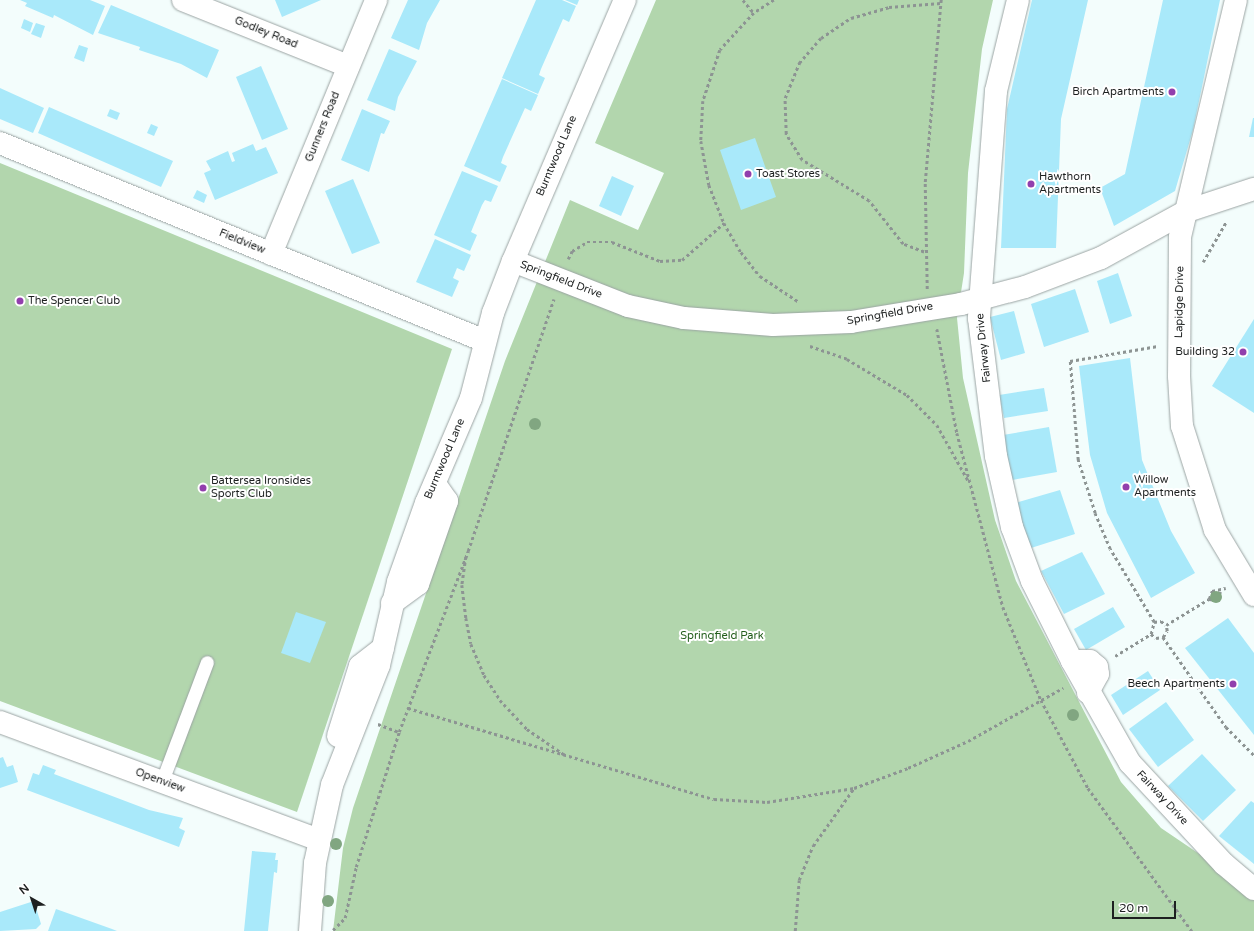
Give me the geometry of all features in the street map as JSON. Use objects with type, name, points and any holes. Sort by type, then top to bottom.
[{"type":"street","name":"Godley Road","points":[[183,0],[348,66]]},
{"type":"street","name":"Gunners Road","points":[[270,254],[376,0]]},
{"type":"street","name":"Burntwood Lane","points":[[383,648],[392,603],[418,584],[447,501],[435,484],[471,398],[485,341],[513,261],[625,0]]},
{"type":"street","name":"Fairway Drive","points":[[1018,0],[996,92],[979,318],[996,456],[1012,527],[1032,581],[1084,675],[1130,763],[1224,864],[1254,889]]},
{"type":"street","name":"Lapidge Drive","points":[[1236,0],[1180,237],[1179,343],[1182,426],[1215,530],[1249,587]]},
{"type":"street","name":"Fieldview","points":[[0,143],[485,341]]},
{"type":"street","name":"Springfield Drive","points":[[513,261],[628,306],[684,318],[774,325],[851,322],[929,297],[980,299],[1025,287],[1101,258],[1187,211],[1254,189]]},
{"type":"street","points":[[310,931],[319,840],[332,785],[347,751],[368,723],[383,648]]},
{"type":"street","points":[[347,751],[336,741],[360,666],[383,648]]},
{"type":"street","name":"Openview","points":[[0,722],[319,840]]},
{"type":"lane","points":[[162,781],[207,662]]},
{"type":"path","points":[[743,0],[754,13]]},
{"type":"path","points":[[774,0],[754,13],[720,50],[703,101],[701,141],[708,178],[724,223],[760,276],[804,306],[797,307]]},
{"type":"path","points":[[924,252],[903,244],[869,201],[802,160],[786,134],[785,98],[799,64],[821,38],[851,18],[889,7],[941,2],[925,182],[924,252],[929,297]]},
{"type":"path","points":[[1201,270],[1204,256],[1232,218]]},
{"type":"path","points":[[565,265],[572,251],[587,242],[612,242],[660,261],[682,260],[724,223]]},
{"type":"path","points":[[920,289],[929,297]]},
{"type":"path","points":[[331,931],[345,918],[356,867],[399,732],[468,551],[555,297],[548,294]]},
{"type":"path","points":[[408,708],[714,799],[767,802],[854,788],[968,741],[1084,675],[1151,634],[1154,622],[1110,549],[1095,513],[1078,460],[1070,361],[1179,343]]},
{"type":"path","points":[[807,346],[848,359],[907,395],[937,425],[971,487]]},
{"type":"path","points":[[468,551],[462,585],[466,618],[471,644],[484,675],[500,700],[527,728],[546,745],[572,758]]},
{"type":"path","points":[[1209,599],[1212,591],[1220,592],[1249,587]]},
{"type":"path","points":[[1166,625],[1209,599],[1217,600],[1220,592]]},
{"type":"path","points":[[1154,622],[1161,621],[1166,625],[1167,631],[1163,637]]},
{"type":"path","points":[[1151,634],[1163,637],[1226,727],[1254,754]]},
{"type":"path","points":[[368,723],[399,732]]},
{"type":"path","points":[[795,931],[799,880],[813,846],[854,788]]},
{"type":"green space","name":"Springfield Park","points":[[656,0],[993,0],[982,49],[968,173],[964,273],[957,318],[963,378],[995,520],[1016,581],[1121,782],[1161,828],[1254,891],[1254,931],[333,931],[343,848],[353,808],[505,361],[570,200],[638,230],[664,173],[595,143]]},
{"type":"green space","name":"Battersea Ironsides Sports Club","points":[[0,163],[452,349],[297,812],[0,701]]},
{"type":"building","points":[[20,0],[90,0],[105,6],[93,35],[54,15],[53,18],[25,6],[27,3]]},
{"type":"building","points":[[275,0],[321,0],[282,17]]},
{"type":"building","points":[[408,0],[440,0],[427,23],[419,50],[391,38]]},
{"type":"building","points":[[536,0],[562,0],[576,6],[569,22],[563,19],[541,69],[539,75],[545,78],[538,94],[502,78]]},
{"type":"building","points":[[565,0],[579,0],[577,5]]},
{"type":"building","name":"Hawthorn Apartments","points":[[1032,0],[1088,0],[1061,119],[1056,248],[1001,248],[1007,109]]},
{"type":"building","name":"Birch Apartments","points":[[1163,0],[1220,0],[1193,130],[1175,191],[1114,226],[1100,188],[1125,174]]},
{"type":"building","points":[[111,5],[219,50],[207,78],[181,64],[139,50],[140,47],[98,33]]},
{"type":"building","points":[[24,19],[33,23],[30,32],[21,28]]},
{"type":"building","points":[[36,23],[45,26],[41,38],[31,34]]},
{"type":"building","points":[[79,45],[88,48],[84,62],[74,58]]},
{"type":"building","points":[[389,49],[417,61],[398,97],[395,111],[367,100]]},
{"type":"building","points":[[261,66],[288,129],[262,140],[236,77]]},
{"type":"building","points":[[502,79],[538,95],[531,111],[525,108],[503,157],[501,163],[507,166],[500,182],[464,166]]},
{"type":"building","points":[[0,88],[44,108],[33,133],[0,119]]},
{"type":"building","points":[[49,107],[173,161],[161,187],[38,133]]},
{"type":"building","points":[[110,109],[120,113],[117,120],[107,116]]},
{"type":"building","points":[[362,109],[390,121],[384,134],[381,133],[369,172],[341,160]]},
{"type":"building","points":[[1253,118],[1254,137],[1249,137]]},
{"type":"building","points":[[151,124],[158,127],[154,136],[147,133]]},
{"type":"building","name":"Toast Stores","points":[[755,138],[776,197],[741,210],[720,150]]},
{"type":"building","points":[[253,144],[256,151],[266,147],[278,173],[215,200],[204,173],[211,170],[206,161],[228,151],[232,162],[235,161],[232,153]]},
{"type":"building","points":[[462,171],[498,186],[491,202],[485,200],[482,205],[471,232],[477,235],[470,251],[434,235]]},
{"type":"building","points":[[612,176],[634,186],[621,216],[599,206]]},
{"type":"building","points":[[353,179],[380,243],[352,254],[325,191]]},
{"type":"building","points":[[197,190],[207,195],[204,203],[193,198]]},
{"type":"building","points":[[435,239],[471,255],[464,271],[457,268],[453,278],[459,281],[452,297],[416,282]]},
{"type":"building","points":[[1118,273],[1132,316],[1110,324],[1097,281]]},
{"type":"building","points":[[1075,289],[1089,332],[1044,347],[1031,304]]},
{"type":"building","points":[[1014,311],[1025,353],[1001,360],[990,317]]},
{"type":"building","name":"Building 32","points":[[1254,319],[1254,413],[1212,386]]},
{"type":"building","name":"Willow Apartments","points":[[1130,358],[1142,460],[1171,531],[1195,573],[1151,598],[1107,513],[1090,455],[1079,366]]},
{"type":"building","points":[[1044,388],[1048,411],[1004,418],[999,395]]},
{"type":"building","points":[[1049,427],[1057,472],[1012,480],[1003,435]]},
{"type":"building","points":[[1060,490],[1075,534],[1031,548],[1015,503]]},
{"type":"building","points":[[1082,552],[1105,594],[1064,614],[1041,571]]},
{"type":"building","points":[[1113,607],[1125,627],[1086,650],[1074,629]]},
{"type":"building","points":[[296,612],[326,622],[310,663],[281,653]]},
{"type":"building","name":"Beech Apartments","points":[[1228,618],[1254,653],[1254,735],[1185,648]]},
{"type":"building","points":[[1148,671],[1160,690],[1123,715],[1111,695]]},
{"type":"building","points":[[1166,702],[1194,740],[1158,767],[1129,729]]},
{"type":"building","points":[[1202,754],[1236,790],[1203,821],[1168,786]]},
{"type":"building","points":[[3,757],[7,767],[13,765],[18,782],[0,788],[0,758]]},
{"type":"building","points":[[43,765],[56,770],[54,774],[149,810],[183,818],[179,828],[185,831],[179,847],[27,790],[33,773],[39,775]]},
{"type":"building","points":[[1251,801],[1254,803],[1254,864],[1219,836]]},
{"type":"building","points":[[252,851],[276,853],[275,860],[278,860],[277,873],[274,872],[268,931],[244,931]]},
{"type":"building","points":[[34,901],[41,924],[36,929],[0,931],[0,912]]},
{"type":"building","points":[[56,909],[112,929],[117,931],[48,931]]},
{"type":"place","name":"Birch Apartments","points":[[1172,92]]},
{"type":"place","name":"Toast Stores","points":[[748,174]]},
{"type":"place","name":"Hawthorn Apartments","points":[[1031,184]]},
{"type":"place","name":"The Spencer Club","points":[[20,301]]},
{"type":"place","name":"Building 32","points":[[1243,352]]},
{"type":"place","name":"Willow Apartments","points":[[1126,487]]},
{"type":"place","name":"Battersea Ironsides Sports Club","points":[[203,488]]},
{"type":"place","name":"Beech Apartments","points":[[1233,684]]}]
